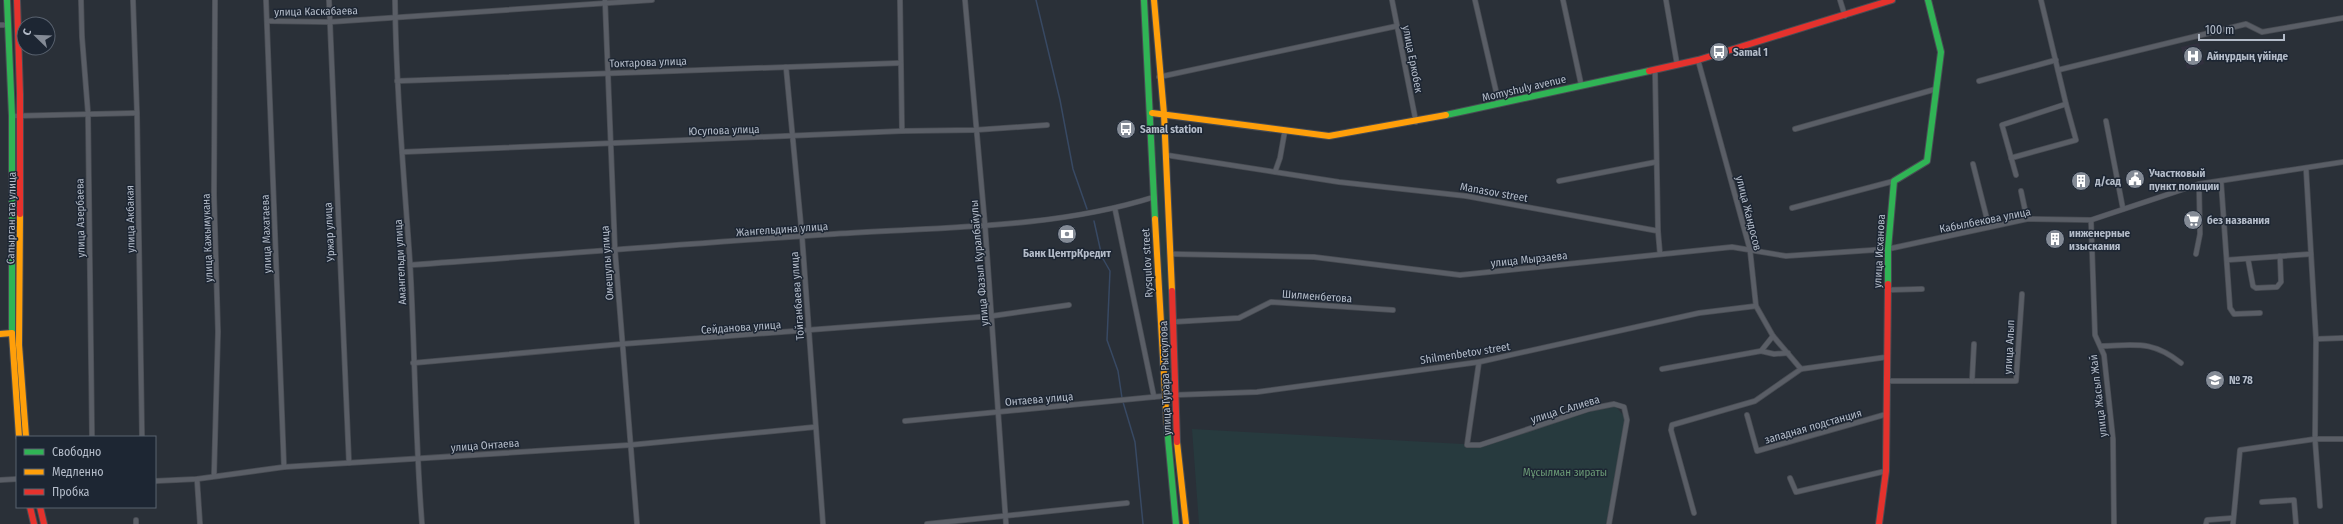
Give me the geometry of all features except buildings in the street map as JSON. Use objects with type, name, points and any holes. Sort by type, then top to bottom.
[{"type":"main road","name":"Сапырган ата улица","points":[[7,0],[12,116],[12,333],[19,436]]},
{"type":"main road","name":"Сапырган ата улица","points":[[17,0],[22,115],[19,335],[21,382],[26,436]]},
{"type":"main road","name":"Rysqulov street","points":[[1144,0],[1152,113],[1154,196],[1164,396],[1176,524]]},
{"type":"main road","points":[[1154,0],[1166,155]]},
{"type":"main road","name":"Momyshuly avenue","points":[[1152,113],[1329,136],[1416,122],[1581,84],[1698,60],[1845,16],[1892,0]]},
{"type":"main road","points":[[1894,181],[1927,161],[1941,52],[1928,0]]},
{"type":"main road","name":"улица Турара Рыскулова","points":[[1166,155],[1171,254],[1174,395],[1186,524]]},
{"type":"main road","name":"улица Исханова","points":[[1879,524],[1886,471],[1888,249],[1894,181]]},
{"type":"main road","points":[[0,334],[12,333]]},
{"type":"main road","points":[[30,508],[34,524]]},
{"type":"main road","points":[[40,508],[44,524]]},
{"type":"street","name":"улица Азербаева","points":[[81,0],[82,37],[88,113],[92,436]]},
{"type":"street","name":"улица Акбакая","points":[[133,0],[137,113],[142,436]]},
{"type":"street","name":"улица Кажымукана","points":[[214,476],[218,332],[214,179],[215,0]]},
{"type":"street","name":"улица Махатаева","points":[[266,0],[284,467]]},
{"type":"street","name":"Уржар улица","points":[[329,0],[349,463]]},
{"type":"street","name":"Амангельди улица","points":[[395,0],[397,81],[410,265],[417,459],[422,524]]},
{"type":"street","name":"улица Каскабаева","points":[[267,21],[329,22],[605,1],[652,0]]},
{"type":"street","points":[[900,0],[902,131]]},
{"type":"street","name":"улица Фазыл Куралбайулы","points":[[965,0],[985,224],[1006,524]]},
{"type":"street","name":"улица Еркобек","points":[[1392,0],[1416,122]]},
{"type":"street","points":[[1475,0],[1499,104]]},
{"type":"street","points":[[1563,0],[1581,84]]},
{"type":"street","points":[[1666,0],[1678,64]]},
{"type":"street","points":[[1840,0],[1845,16]]},
{"type":"street","points":[[2011,158],[2076,140],[2041,0]]},
{"type":"street","name":"Омешулы улица","points":[[605,1],[615,250],[637,524]]},
{"type":"street","points":[[2058,70],[2246,24],[2262,32],[2343,18]]},
{"type":"street","points":[[0,25],[8,25]]},
{"type":"street","points":[[1160,78],[1397,26]]},
{"type":"street","name":"улица Жандосов","points":[[1698,60],[1750,250],[1756,306],[1773,336],[1802,369]]},
{"type":"street","points":[[1979,81],[2056,60]]},
{"type":"street","name":"Токтарова улица","points":[[397,81],[608,72],[900,63]]},
{"type":"street","name":"Тойганбаева улица","points":[[786,67],[791,136],[802,236],[823,524]]},
{"type":"street","points":[[1655,68],[1656,162],[1660,254]]},
{"type":"street","points":[[1794,129],[1936,90]]},
{"type":"street","points":[[2016,175],[2002,125],[2066,104]]},
{"type":"street","points":[[12,116],[137,113]]},
{"type":"street","points":[[2106,121],[2123,209]]},
{"type":"street","name":"Юсупова улица","points":[[402,152],[902,131],[976,130],[1047,125]]},
{"type":"street","points":[[1275,172],[1280,158],[1285,130]]},
{"type":"street","name":"Manasov street","points":[[1166,155],[1275,172],[1466,196],[1658,231]]},
{"type":"street","points":[[1559,181],[1656,162]]},
{"type":"street","name":"Кабылбекова улица","points":[[1888,249],[2027,219],[2091,220],[2199,184],[2343,162]]},
{"type":"street","points":[[1973,164],[1990,227]]},
{"type":"street","points":[[2306,168],[2316,339],[2315,439],[2320,506]]},
{"type":"street","points":[[1792,208],[1894,181]]},
{"type":"street","points":[[2221,181],[2230,308],[2234,314],[2260,313]]},
{"type":"street","points":[[2196,254],[2200,234],[2199,184]]},
{"type":"street","points":[[2021,191],[2027,219]]},
{"type":"street","name":"Жангельдина улица","points":[[410,265],[985,224],[1084,215],[1115,209],[1154,196]]},
{"type":"street","points":[[1115,209],[1154,397]]},
{"type":"street","name":"улица Жасыл Жай","points":[[2091,220],[2095,335],[2104,355],[2113,439],[2114,524]]},
{"type":"street","name":"улица Мырзаева","points":[[1171,254],[1314,257],[1460,275],[1732,247],[1786,256],[1888,249]]},
{"type":"street","points":[[2227,260],[2311,254]]},
{"type":"street","points":[[2248,259],[2253,286],[2256,288],[2276,287],[2281,282],[2280,256]]},
{"type":"street","points":[[1887,290],[1922,289]]},
{"type":"street","name":"улица Алып","points":[[1887,381],[2016,381],[2022,294]]},
{"type":"street","name":"Шилменбетова","points":[[1172,322],[1239,318],[1271,302],[1393,310]]},
{"type":"street","name":"Сейданова улица","points":[[414,363],[622,344],[992,316],[1069,306]]},
{"type":"street","name":"Shilmenbetov street","points":[[1174,395],[1257,392],[1479,362],[1699,313],[1756,306]]},
{"type":"street","points":[[1761,351],[1773,336]]},
{"type":"street","points":[[2316,339],[2343,338]]},
{"type":"street","points":[[1972,381],[1974,344]]},
{"type":"street","points":[[2101,346],[2146,344],[2170,354],[2182,363]]},
{"type":"street","points":[[1662,369],[1761,351],[1774,354],[1788,354]]},
{"type":"street","points":[[1694,513],[1671,430],[1672,425],[1755,401],[1802,369],[1887,357]]},
{"type":"street","name":"улица С.Алиева","points":[[1479,362],[1467,445],[1480,445],[1589,409],[1614,404],[1624,408],[1627,420],[1610,524]]},
{"type":"street","name":"Онтаева улица","points":[[905,421],[1174,395]]},
{"type":"street","name":"западная подстанция","points":[[1747,415],[1757,451],[1887,414]]},
{"type":"street","name":"улица Онтаева","points":[[156,482],[197,479],[284,467],[630,445],[815,427]]},
{"type":"street","points":[[2232,524],[2240,450],[2315,439],[2343,440]]},
{"type":"street","points":[[1790,478],[1796,492],[1886,471]]},
{"type":"street","points":[[0,480],[16,479]]},
{"type":"street","points":[[197,479],[200,524]]},
{"type":"street","points":[[2262,502],[2294,500],[2296,524]]},
{"type":"street","points":[[927,524],[1127,503]]},
{"type":"street","points":[[2206,524],[2207,520],[2233,518]]},
{"type":"shaded area","name":"Айнұрдың үйінде","points":[[2199,43],[2204,64],[2187,69],[2181,47]]},
{"type":"green space","points":[[1154,120],[1160,120],[1172,391],[1168,390]]},
{"type":"green space","name":"Мұсылман зираты","points":[[1614,404],[1627,420],[1609,524],[1199,524],[1192,429],[1480,445],[1589,409]]},
{"type":"waterway","points":[[1036,0],[1060,100],[1073,169],[1087,209]]},
{"type":"waterway","points":[[1094,221],[1102,257],[1110,271],[1107,340],[1118,371],[1122,398]]},
{"type":"waterway","points":[[1123,402],[1135,442],[1143,524]]},
{"type":"traffic: fast","points":[[7,0],[12,116],[12,334]]},
{"type":"traffic: fast","points":[[1144,0],[1155,219]]},
{"type":"traffic: fast","points":[[1888,284],[1888,249],[1894,181],[1927,161],[1941,52],[1928,0]]},
{"type":"traffic: fast","points":[[1446,115],[1649,71]]},
{"type":"traffic: fast","points":[[1167,427],[1176,524]]},
{"type":"traffic: slow","points":[[1154,0],[1164,114],[1172,291]]},
{"type":"traffic: slow","points":[[1152,113],[1329,136],[1446,115]]},
{"type":"traffic: slow","points":[[20,214],[19,345],[26,436]]},
{"type":"traffic: slow","points":[[1155,219],[1167,427]]},
{"type":"traffic: slow","points":[[0,334],[12,333]]},
{"type":"traffic: slow","points":[[12,334],[19,436]]},
{"type":"traffic: slow","points":[[1177,442],[1186,524]]},
{"type":"traffic: jam","points":[[17,0],[20,94],[20,214]]},
{"type":"traffic: jam","points":[[1649,71],[1698,60],[1892,0]]},
{"type":"traffic: jam","points":[[1879,524],[1886,471],[1888,284]]},
{"type":"traffic: jam","points":[[1172,291],[1177,442]]},
{"type":"traffic: jam","points":[[30,508],[34,524]]},
{"type":"traffic: jam","points":[[40,508],[44,524]]},
{"type":"place","name":"Samal 1","points":[[1719,52]]},
{"type":"place","name":"Айнұрдың үйінде","points":[[2193,56]]},
{"type":"place","name":"Samal station","points":[[1126,129]]},
{"type":"place","name":"Участковый пункт полиции","points":[[2135,179]]},
{"type":"place","name":"д/сад","points":[[2081,181]]},
{"type":"place","name":"без названия","points":[[2193,220]]},
{"type":"place","name":"Банк ЦентрКредит","points":[[1067,234]]},
{"type":"place","name":"инженерные изыскания","points":[[2055,239]]},
{"type":"place","name":"№ 78","points":[[2215,380]]}]
